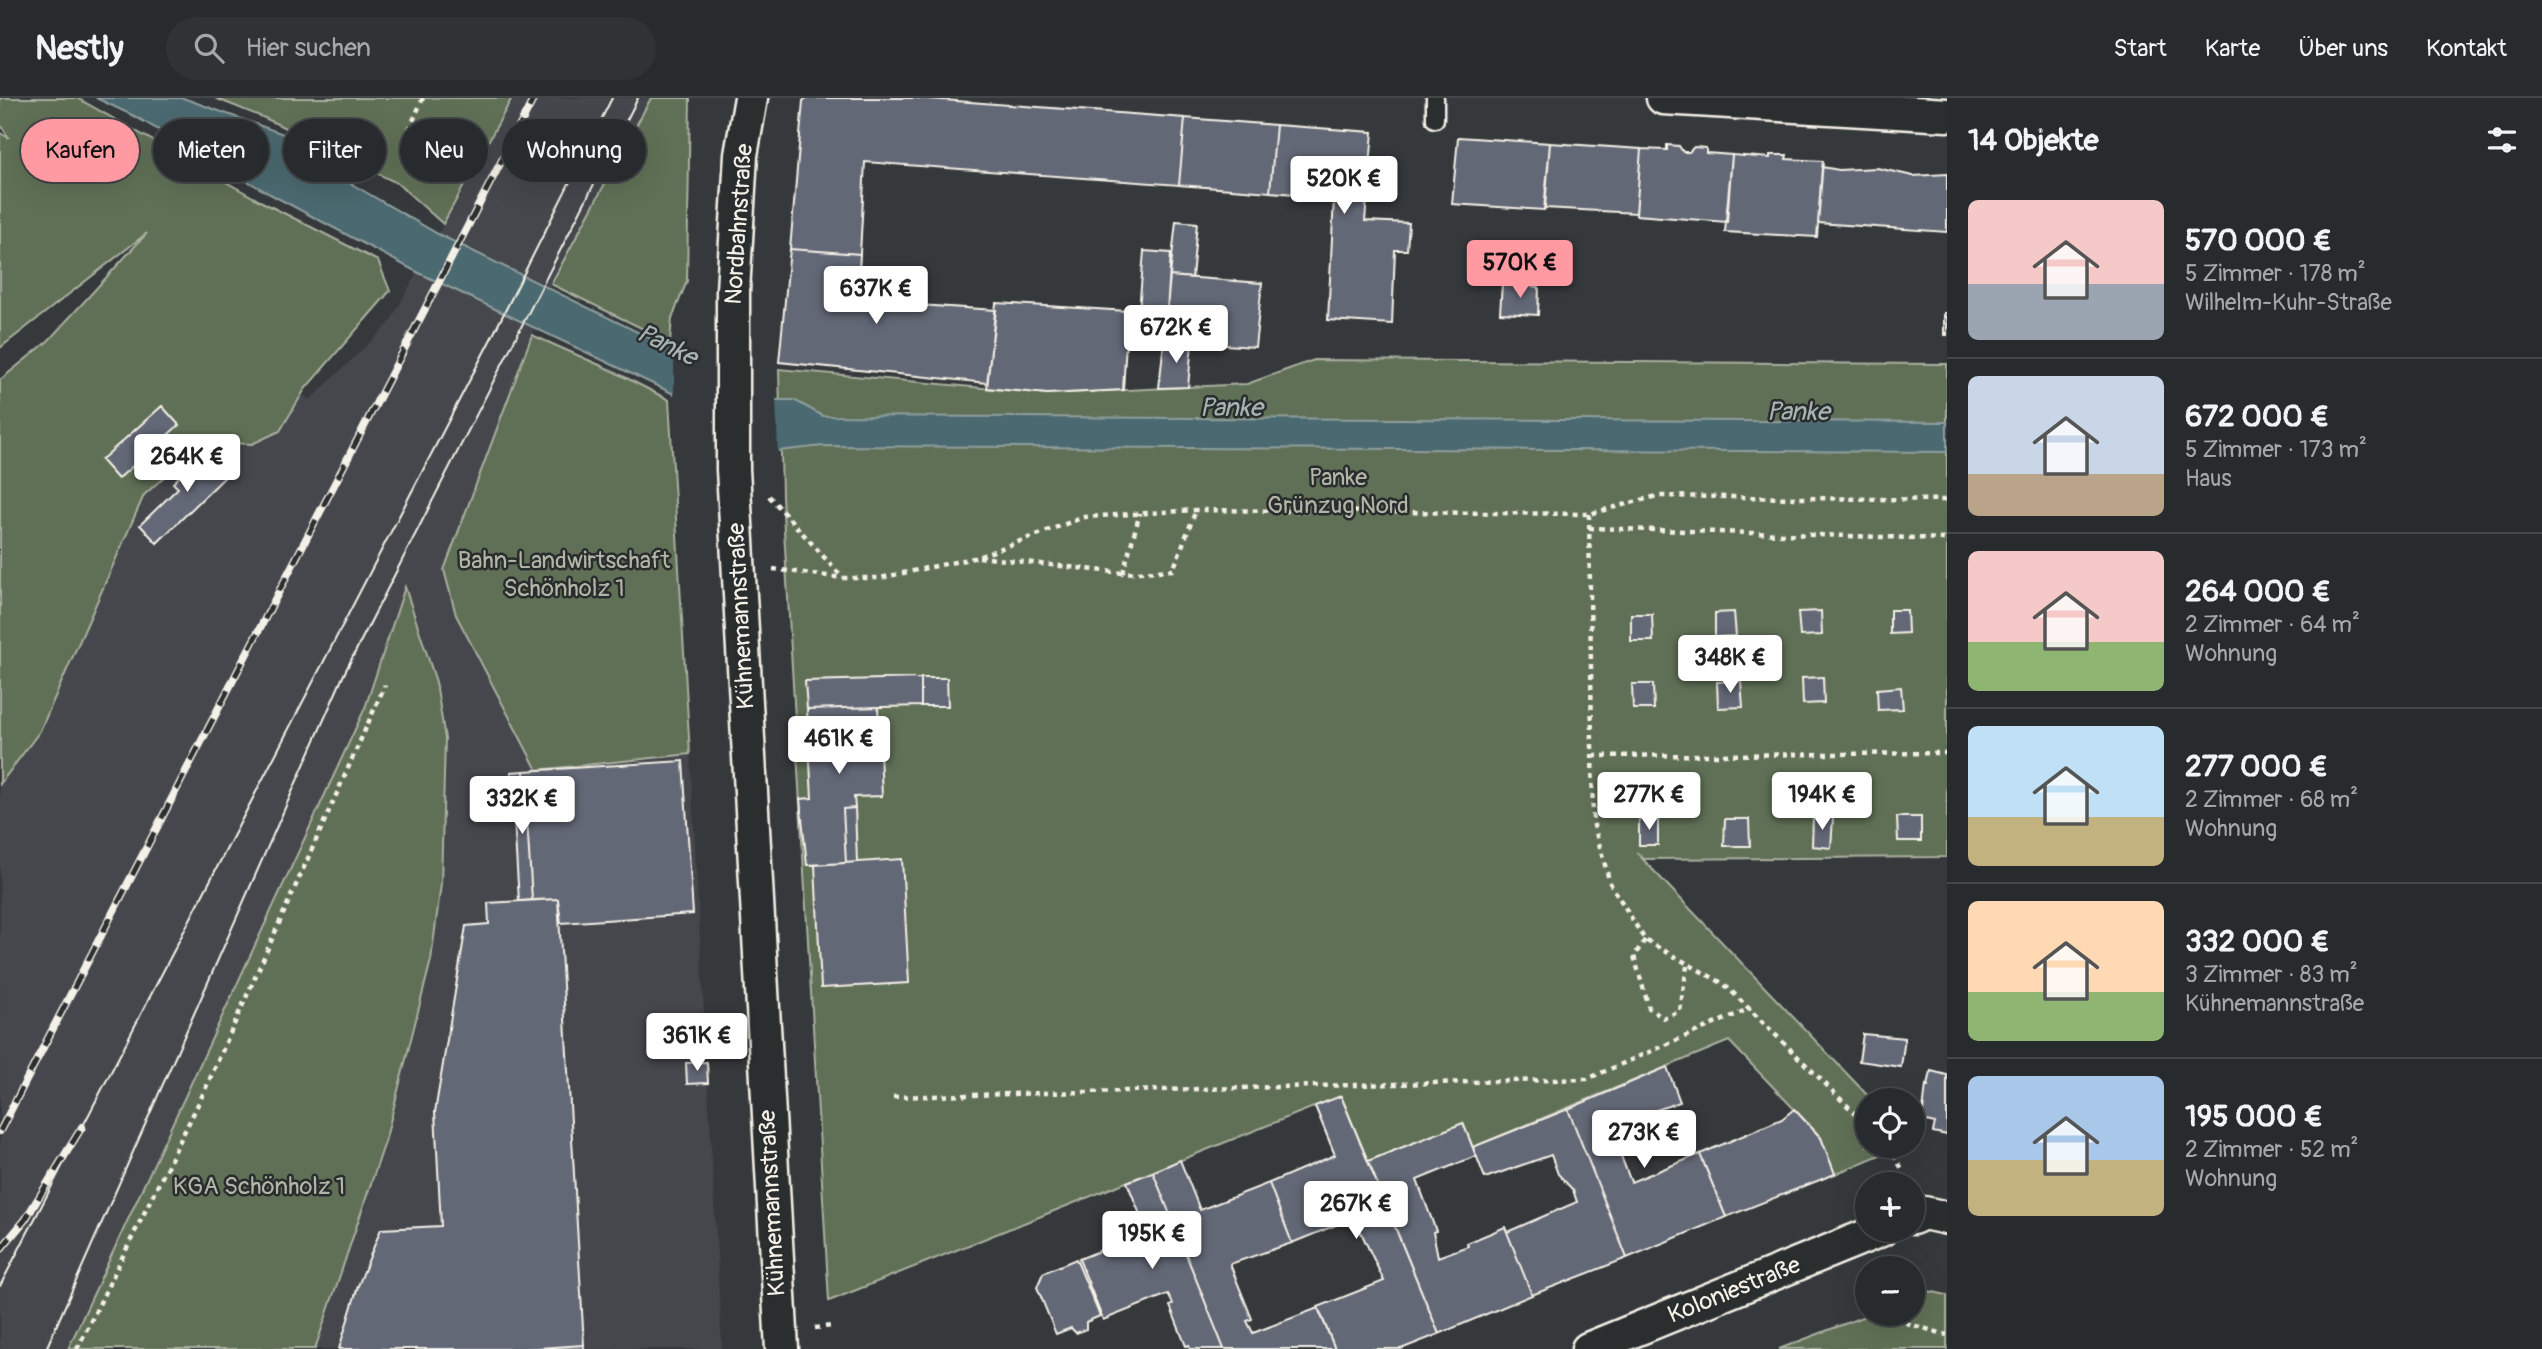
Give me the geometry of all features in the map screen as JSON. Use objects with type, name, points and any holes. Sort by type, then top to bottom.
[{"type":"street","name":"Nordbahnstraße","points":[[734,484],[731,351],[741,155],[751,98]]},
{"type":"street","points":[[1663,98],[1947,115]]},
{"type":"street","name":"Kühnemannstraße","points":[[734,484],[782,1349]]},
{"type":"street","points":[[1925,1213],[1947,1218]]},
{"type":"street","name":"Koloniestraße","points":[[1588,1349],[1855,1241]]},
{"type":"lane","points":[[1435,98],[1435,120]]},
{"type":"path","points":[[414,119],[423,98]]},
{"type":"path","points":[[734,484],[771,495],[843,578]]},
{"type":"path","points":[[773,569],[843,578],[880,578],[978,557],[1084,517],[1140,513],[1196,510],[1589,514],[1657,496],[1947,500]]},
{"type":"path","points":[[978,557],[1123,573],[1173,570],[1196,510]]},
{"type":"path","points":[[1123,573],[1140,513]]},
{"type":"path","points":[[1589,514],[1593,822],[1610,883],[1645,940],[1724,984],[1855,1113]]},
{"type":"path","points":[[1589,528],[1947,539]]},
{"type":"path","points":[[77,1349],[204,1092],[385,685]]},
{"type":"path","points":[[1593,756],[1947,753]]},
{"type":"path","points":[[1645,940],[1634,956],[1649,1009],[1663,1018],[1680,1011],[1687,965]]},
{"type":"path","points":[[893,1097],[1587,1079],[1751,1008]]},
{"type":"path","points":[[1896,1158],[1902,1169]]},
{"type":"path","points":[[816,1328],[832,1326]]},
{"type":"path","points":[[1916,1326],[1947,1335]]},
{"type":"shaded area","points":[[512,98],[651,98],[640,119],[502,119],[502,182],[606,182],[551,284],[444,570],[456,615],[537,770],[690,754],[722,1349],[316,1349],[385,1142],[431,960],[441,884],[445,739],[436,682],[405,589],[365,708],[68,1349],[0,1349],[0,543],[260,364],[310,400],[389,324],[466,182],[488,182],[488,142]]},
{"type":"green space","points":[[0,98],[77,98],[114,119],[21,119],[21,182],[139,182],[139,133],[153,141],[153,182],[226,182],[378,261],[390,291],[305,389],[280,431],[252,444],[203,442],[144,495],[40,731],[0,784],[0,380],[48,341],[147,233],[0,348],[0,133],[9,138],[0,124]]},
{"type":"green space","points":[[215,98],[512,98],[488,142],[488,119],[400,119],[400,182],[466,182],[443,224],[397,183],[386,178],[386,119],[283,119],[283,127]]},
{"type":"green space","points":[[651,98],[690,98],[687,281],[672,318],[670,342],[551,284],[606,182],[646,182],[646,119],[640,119]]},
{"type":"green space","name":"Bahn-Landwirtschaft Schönholz 1","points":[[532,335],[613,371],[669,400],[690,754],[537,770],[456,615],[444,570]]},
{"type":"green space","name":"Panke Grünzug Nord","points":[[1314,360],[1947,364],[1947,857],[1644,859],[1636,852],[1861,1088],[1855,1088],[1855,1158],[1873,1158],[1835,1174],[1821,1137],[1729,1041],[1473,1147],[1463,1123],[1368,1161],[1341,1096],[829,1301],[782,496],[779,369],[1047,394],[1247,384]]},
{"type":"green space","name":"KGA Schönholz 1","points":[[405,587],[436,682],[445,739],[441,884],[431,960],[385,1142],[315,1349],[68,1349],[365,708]]},
{"type":"green space","points":[[1925,1292],[1947,1295],[1947,1349],[1779,1349],[1855,1320],[1855,1326],[1925,1326]]},
{"type":"water","points":[[96,98],[183,98],[241,119],[153,119],[153,127]]},
{"type":"water","points":[[269,129],[283,134],[283,182],[348,182],[438,234],[776,400],[794,400],[823,416],[1947,422],[1947,452],[823,446],[778,451],[674,394],[417,272],[249,182],[269,182]]},
{"type":"pier","points":[[674,345],[776,396],[778,454],[674,398]]},
{"type":"building","points":[[806,98],[916,98],[1185,118],[1179,185],[865,162],[860,254],[790,249],[803,101]]},
{"type":"building","points":[[1185,118],[1276,125],[1270,192],[1179,185]]},
{"type":"building","points":[[1276,125],[1373,132],[1365,221],[1409,223],[1407,250],[1395,250],[1392,324],[1328,320],[1334,197],[1270,192]]},
{"type":"building","points":[[1458,137],[1550,143],[1544,210],[1452,204]]},
{"type":"building","points":[[1550,143],[1641,149],[1636,213],[1545,208]]},
{"type":"building","points":[[1667,145],[1679,146],[1683,152],[1689,152],[1694,147],[1706,148],[1706,153],[1732,155],[1727,222],[1636,215],[1641,149],[1667,150]]},
{"type":"building","points":[[1732,155],[1770,158],[1770,155],[1787,155],[1786,159],[1823,161],[1817,237],[1725,232]]},
{"type":"building","points":[[1822,167],[1839,170],[1877,168],[1913,176],[1947,174],[1947,232],[1818,223]]},
{"type":"building","points":[[1176,221],[1197,223],[1192,278],[1170,276]]},
{"type":"building","points":[[790,249],[860,254],[858,289],[872,291],[871,302],[996,310],[987,383],[779,362]]},
{"type":"building","points":[[1144,251],[1171,253],[1166,325],[1138,322]]},
{"type":"building","points":[[1170,276],[1262,283],[1255,347],[1164,341]]},
{"type":"building","points":[[1502,284],[1539,287],[1538,315],[1500,313]]},
{"type":"building","points":[[996,303],[1128,311],[1123,390],[1047,394],[987,388]]},
{"type":"building","points":[[1944,313],[1947,313],[1947,335],[1944,335]]},
{"type":"building","points":[[1164,341],[1192,343],[1188,387],[1159,388]]},
{"type":"building","points":[[162,406],[179,425],[118,479],[101,460]]},
{"type":"building","points":[[205,451],[210,457],[215,452],[232,470],[157,543],[140,525],[178,488],[173,483]]},
{"type":"building","points":[[1890,610],[1907,610],[1908,633],[1890,634]]},
{"type":"building","points":[[1821,611],[1822,635],[1800,636],[1798,612]]},
{"type":"building","points":[[1734,612],[1736,636],[1715,637],[1715,613]]},
{"type":"building","points":[[1631,614],[1652,614],[1653,641],[1631,641]]},
{"type":"building","points":[[1823,677],[1824,703],[1803,704],[1802,678]]},
{"type":"building","points":[[921,678],[921,706],[807,709],[805,681]]},
{"type":"building","points":[[921,678],[947,678],[948,706],[921,706]]},
{"type":"building","points":[[1741,681],[1743,707],[1718,708],[1717,682]]},
{"type":"building","points":[[1632,684],[1653,684],[1654,709],[1633,709]]},
{"type":"building","points":[[1901,687],[1903,709],[1878,710],[1877,689]]},
{"type":"building","points":[[878,707],[882,796],[854,797],[855,808],[843,809],[846,863],[807,865],[800,799],[812,798],[807,709]]},
{"type":"building","points":[[683,761],[693,914],[561,923],[558,899],[532,900],[524,771]]},
{"type":"building","points":[[524,771],[532,900],[519,901],[511,772]]},
{"type":"building","points":[[855,808],[857,862],[846,863],[843,809]]},
{"type":"building","points":[[1813,817],[1833,818],[1831,848],[1812,846]]},
{"type":"building","points":[[1897,817],[1921,817],[1921,841],[1898,841]]},
{"type":"building","points":[[1725,819],[1749,819],[1750,846],[1724,846]]},
{"type":"building","points":[[1639,820],[1658,820],[1658,845],[1639,845]]},
{"type":"building","points":[[902,859],[909,983],[821,988],[815,865]]},
{"type":"building","points":[[558,899],[584,1345],[523,1349],[339,1349],[358,1286],[381,1229],[441,1226],[435,1112],[466,926],[489,924],[488,903]]},
{"type":"building","points":[[1863,1034],[1905,1038],[1901,1067],[1859,1061]]},
{"type":"building","points":[[707,1062],[708,1083],[687,1084],[686,1063]]},
{"type":"building","points":[[1667,1067],[1680,1102],[1618,1123],[1613,1135],[1631,1182],[1700,1154],[1726,1217],[1627,1258],[1568,1109]]},
{"type":"building","points":[[1931,1071],[1947,1075],[1947,1135],[1933,1132],[1935,1123],[1925,1121],[1925,1094],[1926,1085],[1928,1086]]},
{"type":"building","points":[[1341,1096],[1439,1334],[1401,1349],[1335,1349],[1318,1307],[1384,1281],[1359,1228],[1362,1227],[1358,1216],[1292,1243],[1269,1183],[1335,1155],[1315,1106]]},
{"type":"building","points":[[1568,1109],[1627,1258],[1532,1295],[1507,1232],[1577,1202],[1573,1190],[1558,1174],[1551,1155],[1485,1178],[1473,1147]]},
{"type":"building","points":[[1794,1109],[1821,1138],[1835,1174],[1726,1217],[1700,1154],[1782,1119]]},
{"type":"building","points":[[1463,1123],[1476,1156],[1417,1180],[1436,1231],[1433,1232],[1438,1257],[1468,1246],[1467,1243],[1505,1227],[1532,1295],[1439,1334],[1368,1161]]},
{"type":"building","points":[[1180,1160],[1200,1210],[1269,1183],[1292,1243],[1230,1264],[1252,1319],[1247,1321],[1253,1333],[1318,1308],[1335,1349],[1224,1349],[1153,1172]]},
{"type":"building","points":[[1153,1172],[1224,1349],[1190,1349],[1189,1345],[1186,1346],[1168,1294],[1103,1320],[1079,1259],[1147,1232],[1127,1182]]},
{"type":"building","points":[[1076,1259],[1100,1316],[1086,1322],[1086,1329],[1076,1333],[1071,1328],[1056,1334],[1037,1287],[1043,1273]]},
{"type":"building","points":[[584,1345],[584,1349],[523,1349]]},
{"type":"tram line","points":[[0,1286],[494,333],[612,98]]},
{"type":"tram line","points":[[46,1349],[345,672],[638,98]]},
{"type":"railway","points":[[0,1131],[534,98]]},
{"type":"railway","points":[[0,1250],[25,1220],[82,1127]]},
{"type":"water label","name":"Panke","points":[[667,345]]},
{"type":"water label","name":"Panke","points":[[1231,408]]},
{"type":"water label","name":"Panke","points":[[1798,412]]}]
